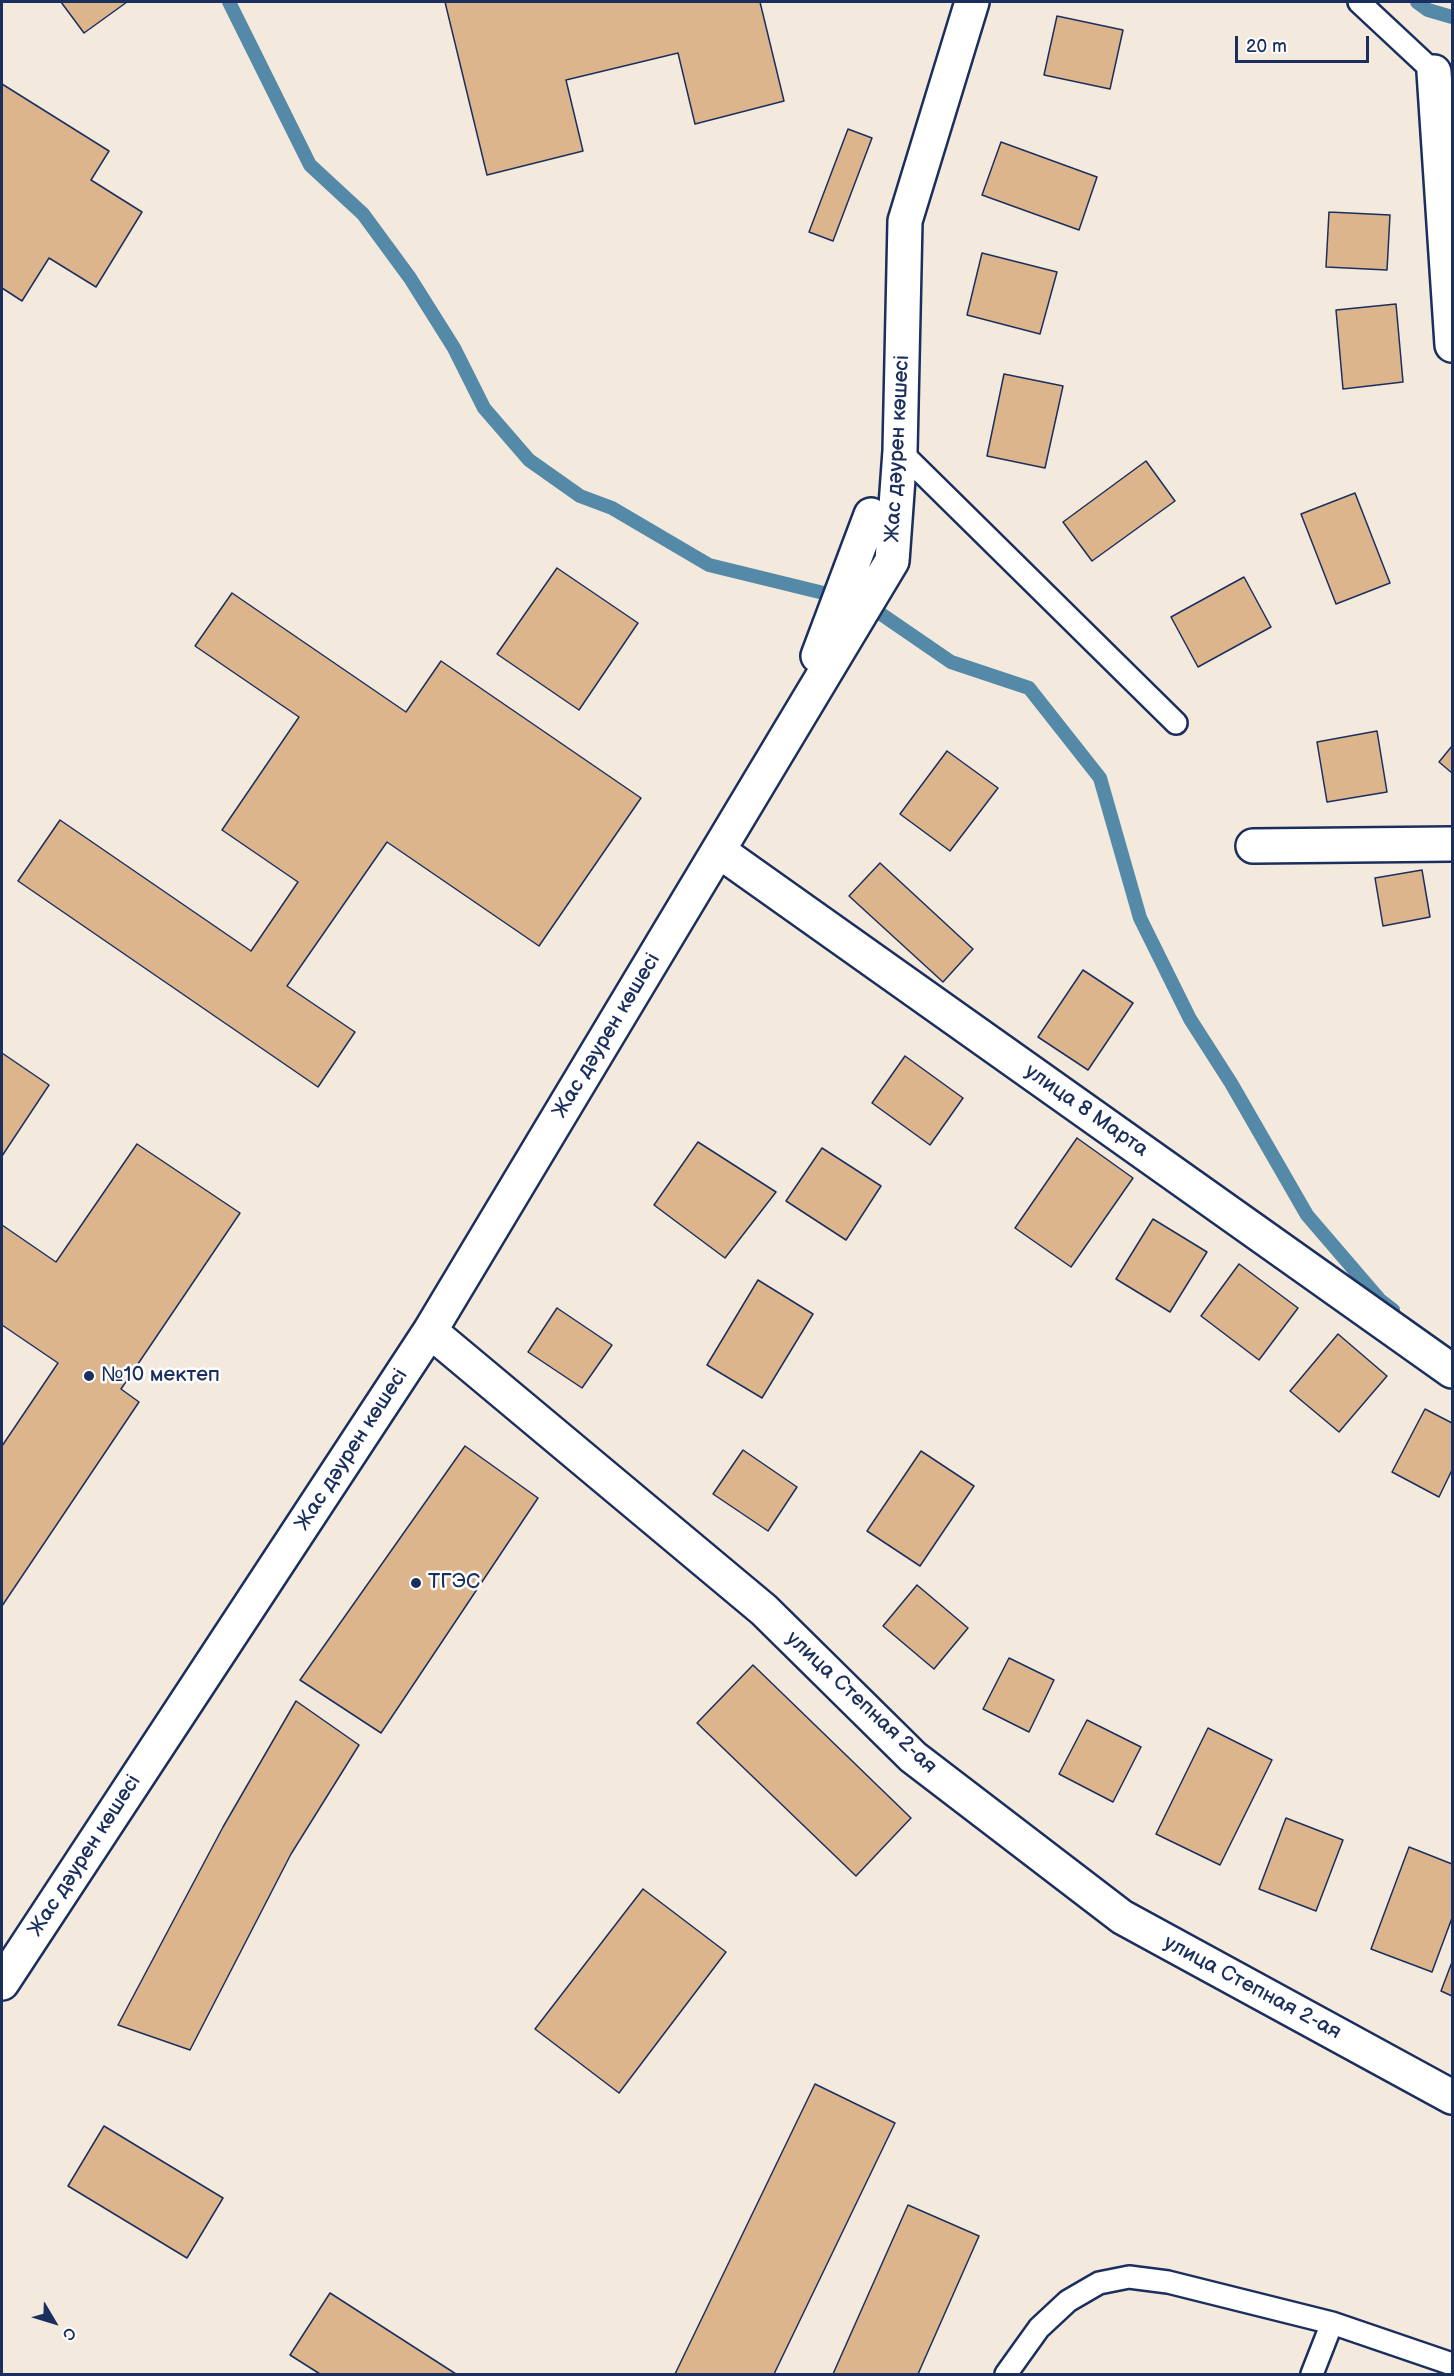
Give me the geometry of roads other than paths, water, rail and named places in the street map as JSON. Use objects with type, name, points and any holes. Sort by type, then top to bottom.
[{"type":"street","name":"Жас дәурен көшесі","points":[[2,1983],[430,1331],[892,561],[900,451],[905,221],[972,2]]},
{"type":"street","points":[[1434,72],[1452,345]]},
{"type":"street","points":[[812,671],[871,514]]},
{"type":"street","points":[[1253,846],[1452,844]]},
{"type":"street","name":"улица 8 Марта","points":[[718,851],[1452,1371]]},
{"type":"street","name":"улица Степная 2-ая","points":[[430,1331],[764,1610],[913,1757],[1122,1917],[1452,2097]]},
{"type":"lane","points":[[1359,2],[1434,72]]},
{"type":"lane","points":[[900,451],[1176,723]]},
{"type":"lane","points":[[1006,2374],[1039,2328],[1068,2301],[1099,2283],[1129,2277],[1168,2282],[1332,2323],[1452,2364]]},
{"type":"lane","points":[[1312,2374],[1332,2323]]},
{"type":"waterway","points":[[229,2],[310,165],[363,214],[410,278],[454,348],[484,408],[529,460],[580,496],[612,508],[709,565],[840,597]]},
{"type":"waterway","points":[[1417,2],[1428,10],[1452,17]]},
{"type":"waterway","points":[[865,603],[951,662],[1029,688],[1100,778],[1140,918],[1190,1019],[1231,1083],[1307,1215],[1380,1300],[1393,1310]]},
{"type":"place","name":"№10 мектеп","points":[[89,1376]]},
{"type":"place","name":"ТГЭС","points":[[416,1583]]}]
